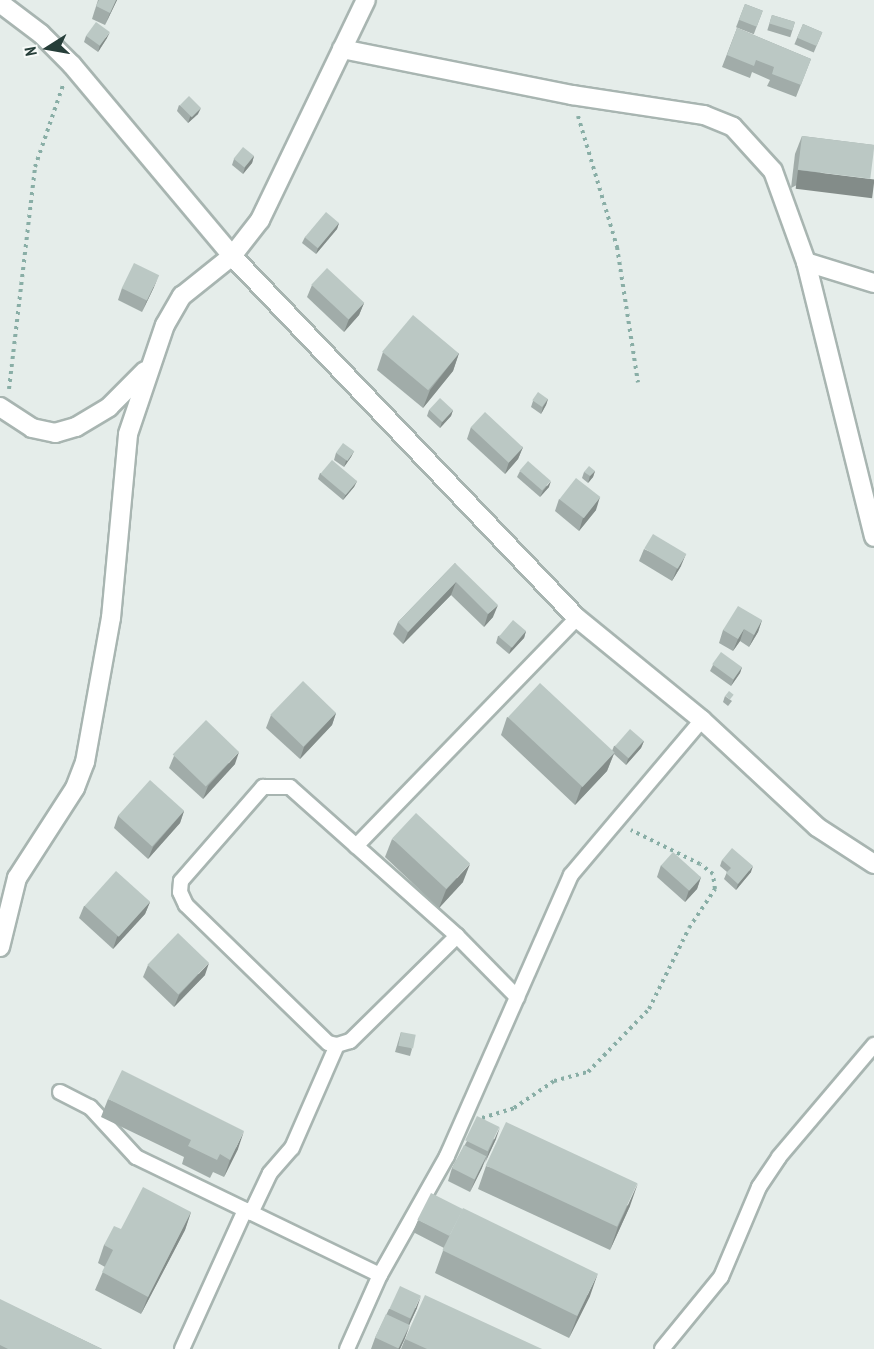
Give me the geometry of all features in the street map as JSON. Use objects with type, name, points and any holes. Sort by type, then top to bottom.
[{"type":"street","points":[[0,947],[17,878],[75,788],[85,762],[111,618],[128,434],[148,368],[165,325],[182,296],[232,256],[260,220],[366,0]]},
{"type":"street","points":[[0,3],[42,34],[72,65],[232,256],[577,618],[702,720],[817,827],[874,864]]},
{"type":"street","points":[[342,49],[572,95],[704,116],[734,127],[773,171],[806,262],[874,537]]},
{"type":"street","points":[[806,262],[874,283]]},
{"type":"street","points":[[3,409],[32,428],[54,433],[76,428],[109,407],[148,368]]},
{"type":"lane","points":[[356,846],[577,618]]},
{"type":"lane","points":[[347,1349],[380,1275],[447,1156],[571,875],[702,720]]},
{"type":"lane","points":[[457,936],[350,1041],[337,1045],[328,1043],[194,913],[180,891],[181,881],[263,787],[290,787],[457,936],[517,997]]},
{"type":"lane","points":[[182,1349],[248,1211],[270,1173],[292,1148],[337,1045]]},
{"type":"lane","points":[[662,1349],[721,1277],[759,1187],[779,1157],[874,1045]]},
{"type":"lane","points":[[60,1092],[90,1107],[136,1157],[380,1275]]},
{"type":"path","points":[[3,409],[34,167],[72,65]]},
{"type":"path","points":[[572,95],[618,247],[638,382]]},
{"type":"path","points":[[461,1123],[503,1113],[555,1081],[588,1072],[649,1009],[689,928],[715,890],[713,874],[700,864],[615,822]]},
{"type":"building","points":[[99,0],[116,0],[110,13],[96,6]]},
{"type":"building","points":[[745,4],[763,11],[757,27],[739,20]]},
{"type":"building","points":[[772,15],[795,22],[792,31],[769,24]]},
{"type":"building","points":[[96,22],[110,32],[100,46],[86,36]]},
{"type":"building","points":[[803,24],[822,32],[816,46],[797,38]]},
{"type":"building","points":[[737,28],[811,59],[801,85],[772,74],[774,67],[756,60],[754,66],[727,55]]},
{"type":"building","points":[[189,96],[201,108],[192,117],[180,105]]},
{"type":"building","points":[[802,136],[874,145],[870,179],[798,170]]},
{"type":"building","points":[[243,147],[254,156],[244,167],[234,159]]},
{"type":"building","points":[[326,212],[339,223],[318,248],[305,237]]},
{"type":"building","points":[[134,263],[159,275],[147,300],[122,288]]},
{"type":"building","points":[[327,268],[364,303],[349,320],[311,285]]},
{"type":"building","points":[[413,315],[459,354],[428,390],[382,352]]},
{"type":"building","points":[[538,392],[548,399],[542,407],[532,400]]},
{"type":"building","points":[[440,398],[453,410],[442,422],[429,410]]},
{"type":"building","points":[[485,412],[523,447],[509,463],[471,427]]},
{"type":"building","points":[[343,443],[354,451],[347,461],[336,453]]},
{"type":"building","points":[[332,460],[357,481],[346,495],[320,474]]},
{"type":"building","points":[[528,461],[551,481],[542,490],[519,471]]},
{"type":"building","points":[[589,466],[595,471],[590,476],[584,472]]},
{"type":"building","points":[[576,478],[600,497],[584,518],[559,499]]},
{"type":"building","points":[[653,534],[686,554],[678,569],[644,549]]},
{"type":"building","points":[[455,563],[498,605],[488,614],[456,582],[408,632],[398,622]]},
{"type":"building","points":[[738,606],[762,620],[754,635],[744,629],[738,639],[723,630]]},
{"type":"building","points":[[513,620],[526,631],[512,648],[499,637]]},
{"type":"building","points":[[721,652],[742,667],[733,679],[712,664]]},
{"type":"building","points":[[303,681],[336,713],[303,747],[270,715]]},
{"type":"building","points":[[540,683],[615,753],[583,787],[508,717]]},
{"type":"building","points":[[729,691],[734,695],[730,699],[725,696]]},
{"type":"building","points":[[206,720],[239,752],[206,786],[173,755]]},
{"type":"building","points":[[630,729],[644,741],[628,758],[615,746]]},
{"type":"building","points":[[150,780],[184,811],[152,846],[118,816]]},
{"type":"building","points":[[416,813],[470,863],[446,889],[392,839]]},
{"type":"building","points":[[732,848],[753,866],[738,884],[726,873],[731,868],[722,860]]},
{"type":"building","points":[[673,852],[701,877],[689,891],[661,865]]},
{"type":"building","points":[[116,871],[150,902],[119,937],[85,906]]},
{"type":"building","points":[[178,933],[209,963],[178,995],[147,965]]},
{"type":"building","points":[[401,1032],[416,1035],[413,1049],[398,1046]]},
{"type":"building","points":[[122,1070],[244,1131],[230,1160],[220,1154],[217,1160],[188,1146],[191,1140],[108,1099]]},
{"type":"building","points":[[477,1116],[499,1127],[488,1151],[465,1140]]},
{"type":"building","points":[[506,1122],[637,1183],[617,1227],[486,1166]]},
{"type":"building","points":[[464,1145],[486,1156],[474,1180],[452,1168]]},
{"type":"building","points":[[143,1187],[191,1212],[148,1297],[102,1272],[113,1250],[104,1245],[114,1226],[121,1229]]},
{"type":"building","points":[[431,1193],[463,1209],[449,1236],[417,1220]]},
{"type":"building","points":[[463,1208],[598,1274],[577,1316],[442,1250]]},
{"type":"building","points":[[400,1286],[421,1296],[410,1318],[389,1309]]},
{"type":"building","points":[[425,1295],[542,1349],[427,1349],[405,1339]]},
{"type":"building","points":[[0,1299],[102,1349],[8,1349],[0,1345]]},
{"type":"building","points":[[386,1314],[410,1325],[399,1349],[375,1338]]}]
